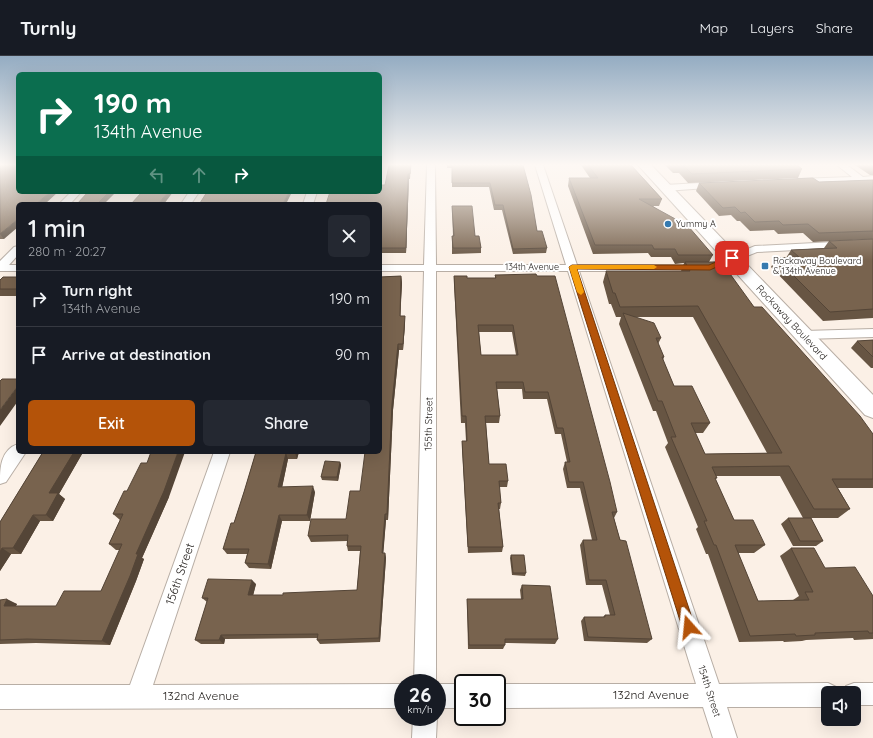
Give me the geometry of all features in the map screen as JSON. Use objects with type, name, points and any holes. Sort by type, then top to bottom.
[{"type":"main road","name":"Rockaway Boulevard","points":[[673,197],[873,409]]},
{"type":"street","name":"155th Street","points":[[425,674],[431,197]]},
{"type":"street","name":"154th Street","points":[[549,197],[725,738]]},
{"type":"street","name":"134th Avenue","points":[[382,268],[710,268],[755,249],[873,243]]},
{"type":"street","points":[[0,268],[16,251]]},
{"type":"street","points":[[0,268],[16,268]]},
{"type":"street","points":[[804,335],[873,333]]},
{"type":"street","points":[[0,477],[16,454]]},
{"type":"street","name":"156th Street","points":[[138,696],[221,454]]},
{"type":"street","points":[[861,694],[873,694]]},
{"type":"street","name":"132nd Avenue","points":[[506,696],[821,695]]},
{"type":"street","name":"132nd Avenue","points":[[0,697],[394,696]]},
{"type":"street","points":[[424,738],[425,726]]},
{"type":"building","points":[[0,197],[44,197],[38,202],[16,202],[16,221],[0,234]]},
{"type":"building","points":[[84,197],[104,197],[99,202],[79,202]]},
{"type":"building","points":[[138,197],[164,197],[160,202],[133,202]]},
{"type":"building","points":[[204,197],[287,197],[284,202],[201,202]]},
{"type":"building","points":[[328,197],[407,197],[406,248],[382,248],[382,202],[327,202]]},
{"type":"building","points":[[493,197],[531,197],[537,231],[542,231],[547,248],[513,249],[503,205],[495,205]]},
{"type":"building","points":[[576,197],[660,197],[662,199],[639,199],[688,226],[713,255],[678,255],[675,249],[654,249],[652,245],[595,245]]},
{"type":"building","points":[[712,197],[873,197],[873,231],[819,233],[808,224],[783,225],[779,221],[755,222],[745,212],[741,213],[735,207],[723,208]]},
{"type":"building","points":[[452,206],[472,206],[475,236],[479,236],[481,248],[453,248],[452,236],[454,236]]},
{"type":"building","points":[[873,239],[873,309],[830,312],[776,258],[799,257],[791,250],[837,248],[829,241]]},
{"type":"building","points":[[720,260],[754,307],[762,307],[860,416],[873,434],[873,479],[832,479],[850,509],[814,509],[789,466],[712,467],[717,478],[715,478],[734,520],[753,520],[765,545],[735,545],[758,601],[809,600],[805,592],[813,592],[791,548],[814,548],[825,568],[855,567],[873,596],[873,633],[869,633],[868,631],[815,633],[815,635],[796,636],[795,634],[750,636],[716,545],[714,545],[704,521],[707,521],[671,437],[676,437],[662,401],[658,401],[623,313],[654,323],[661,338],[656,338],[664,357],[662,357],[674,386],[692,386],[710,423],[691,423],[705,454],[782,453],[698,306],[620,307],[615,293],[613,293],[606,271],[690,271],[685,262],[715,262]]},
{"type":"building","points":[[536,274],[537,276],[555,276],[610,482],[617,512],[612,512],[620,540],[626,541],[652,639],[588,637],[584,617],[605,617],[605,615],[615,615],[606,580],[589,580],[583,540],[597,540],[583,482],[569,482],[565,462],[570,462],[563,428],[557,428],[548,392],[525,392],[523,382],[496,382],[500,416],[485,416],[489,464],[506,464],[508,481],[499,481],[501,503],[498,503],[503,547],[468,547],[462,441],[467,441],[466,416],[462,416],[454,276],[467,276],[467,278],[496,278],[495,275]],"holes":[[[478,325],[513,325],[518,355],[481,355]]]},
{"type":"building","points":[[401,276],[400,316],[405,316],[403,344],[398,344],[392,404],[387,514],[385,514],[382,553],[385,553],[379,638],[317,640],[318,634],[221,635],[219,640],[195,640],[208,598],[202,598],[208,579],[252,580],[248,595],[283,595],[283,593],[357,590],[361,546],[347,546],[348,535],[308,536],[311,519],[346,519],[350,491],[360,491],[365,454],[382,454],[382,277]]},
{"type":"building","points":[[3,277],[16,277],[16,289],[0,289],[0,280]]},
{"type":"building","points":[[873,340],[873,357],[857,341]]},
{"type":"building","points":[[2,379],[16,379],[16,389],[0,410],[0,381]]},
{"type":"building","points":[[42,454],[73,454],[49,493],[58,493],[46,515],[33,515],[13,548],[2,548],[0,552],[0,522]]},
{"type":"building","points":[[150,454],[177,454],[164,491],[136,554],[138,554],[130,576],[102,641],[27,639],[0,640],[0,600],[7,599],[4,606],[56,606],[64,591],[101,591],[122,544],[109,544],[123,514],[113,514],[124,491],[127,491],[141,463],[147,463]]},
{"type":"building","points":[[255,454],[286,454],[278,487],[313,486],[307,515],[279,515],[268,564],[245,563],[249,549],[223,549],[231,523],[234,523]]},
{"type":"building","points":[[325,461],[340,462],[337,477],[321,477]]},
{"type":"building","points":[[788,518],[811,518],[823,541],[800,541]]},
{"type":"building","points":[[511,555],[524,555],[526,573],[513,573]]},
{"type":"building","points":[[522,585],[550,586],[558,639],[505,639],[505,645],[469,645],[467,599],[523,599]]},
{"type":"slow traffic","points":[[581,292],[572,267],[654,267]]},
{"type":"place","name":"Yummy A","points":[[668,224]]},
{"type":"place","name":"Rockaway Boulevard & 134th Avenue","points":[[765,266]]},
{"type":"route","points":[[689,627],[572,267],[710,268],[732,258]]}]
